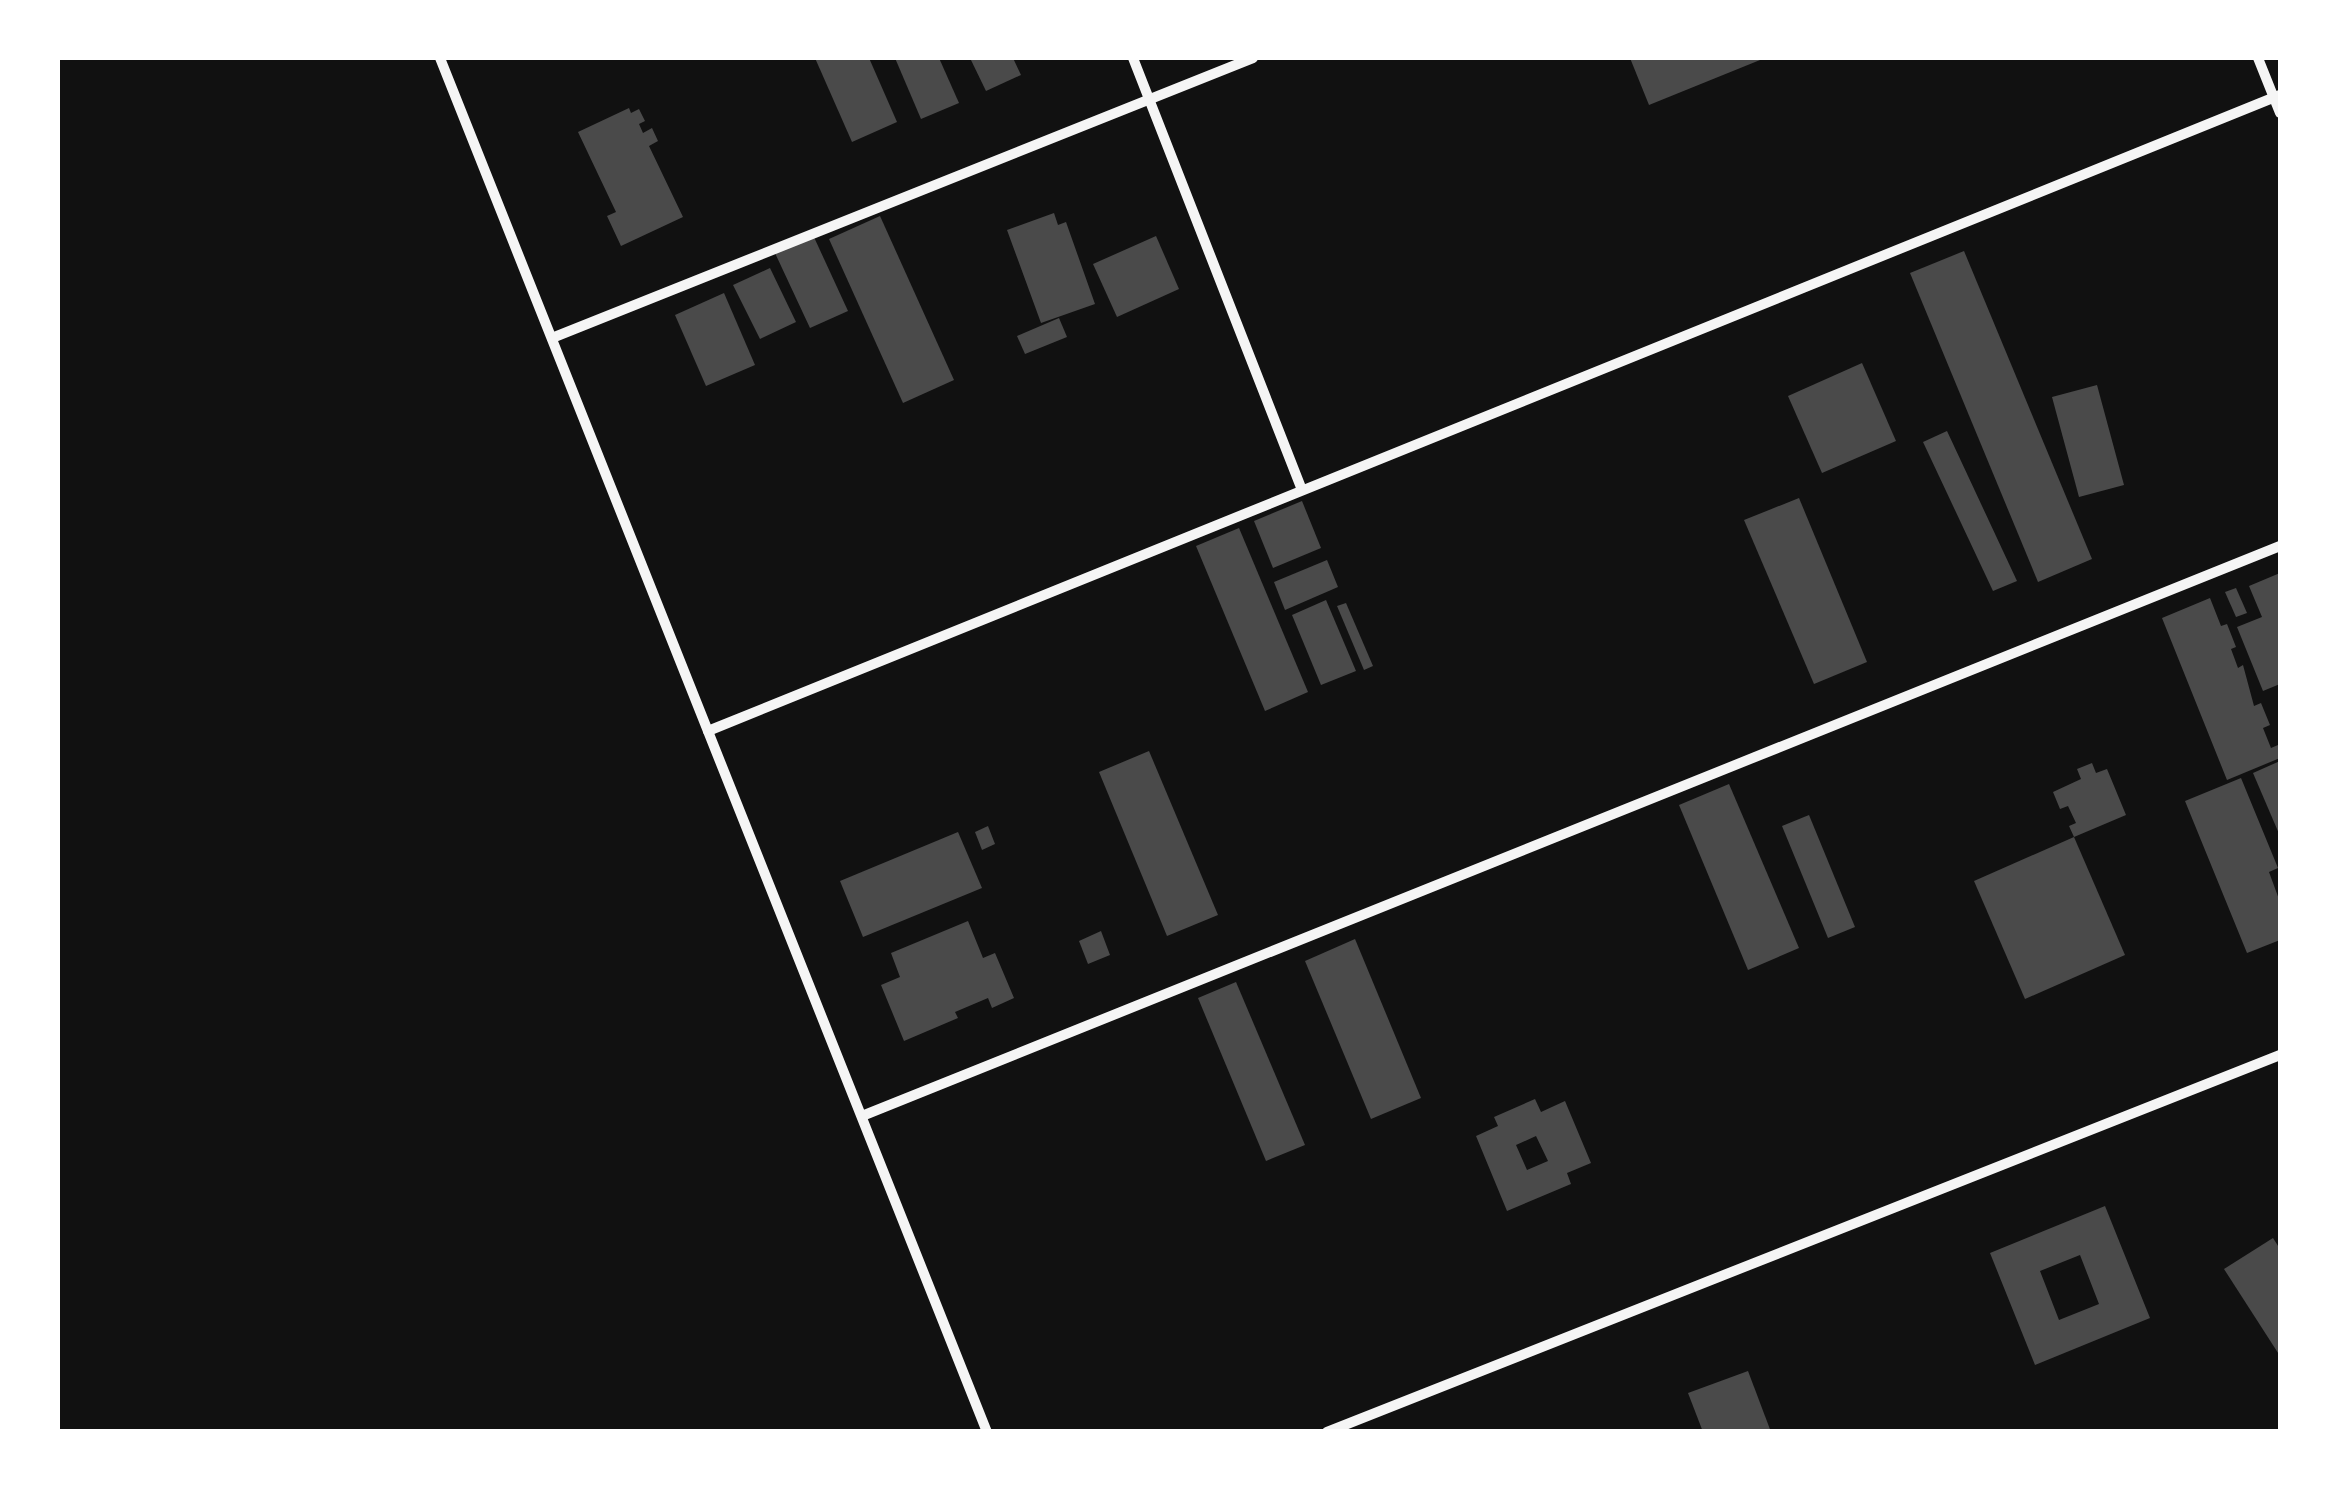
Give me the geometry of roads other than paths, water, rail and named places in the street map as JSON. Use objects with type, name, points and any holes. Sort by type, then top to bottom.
[{"type":"street","points":[[440,58],[987,1432]]},
{"type":"street","points":[[1133,58],[1302,490]]},
{"type":"street","points":[[552,338],[1252,58]]},
{"type":"street","points":[[2258,58],[2278,96],[2280,112]]},
{"type":"street","points":[[708,731],[2278,96]]},
{"type":"street","points":[[862,1116],[2280,546]]},
{"type":"street","points":[[1327,1432],[2280,1055]]}]
